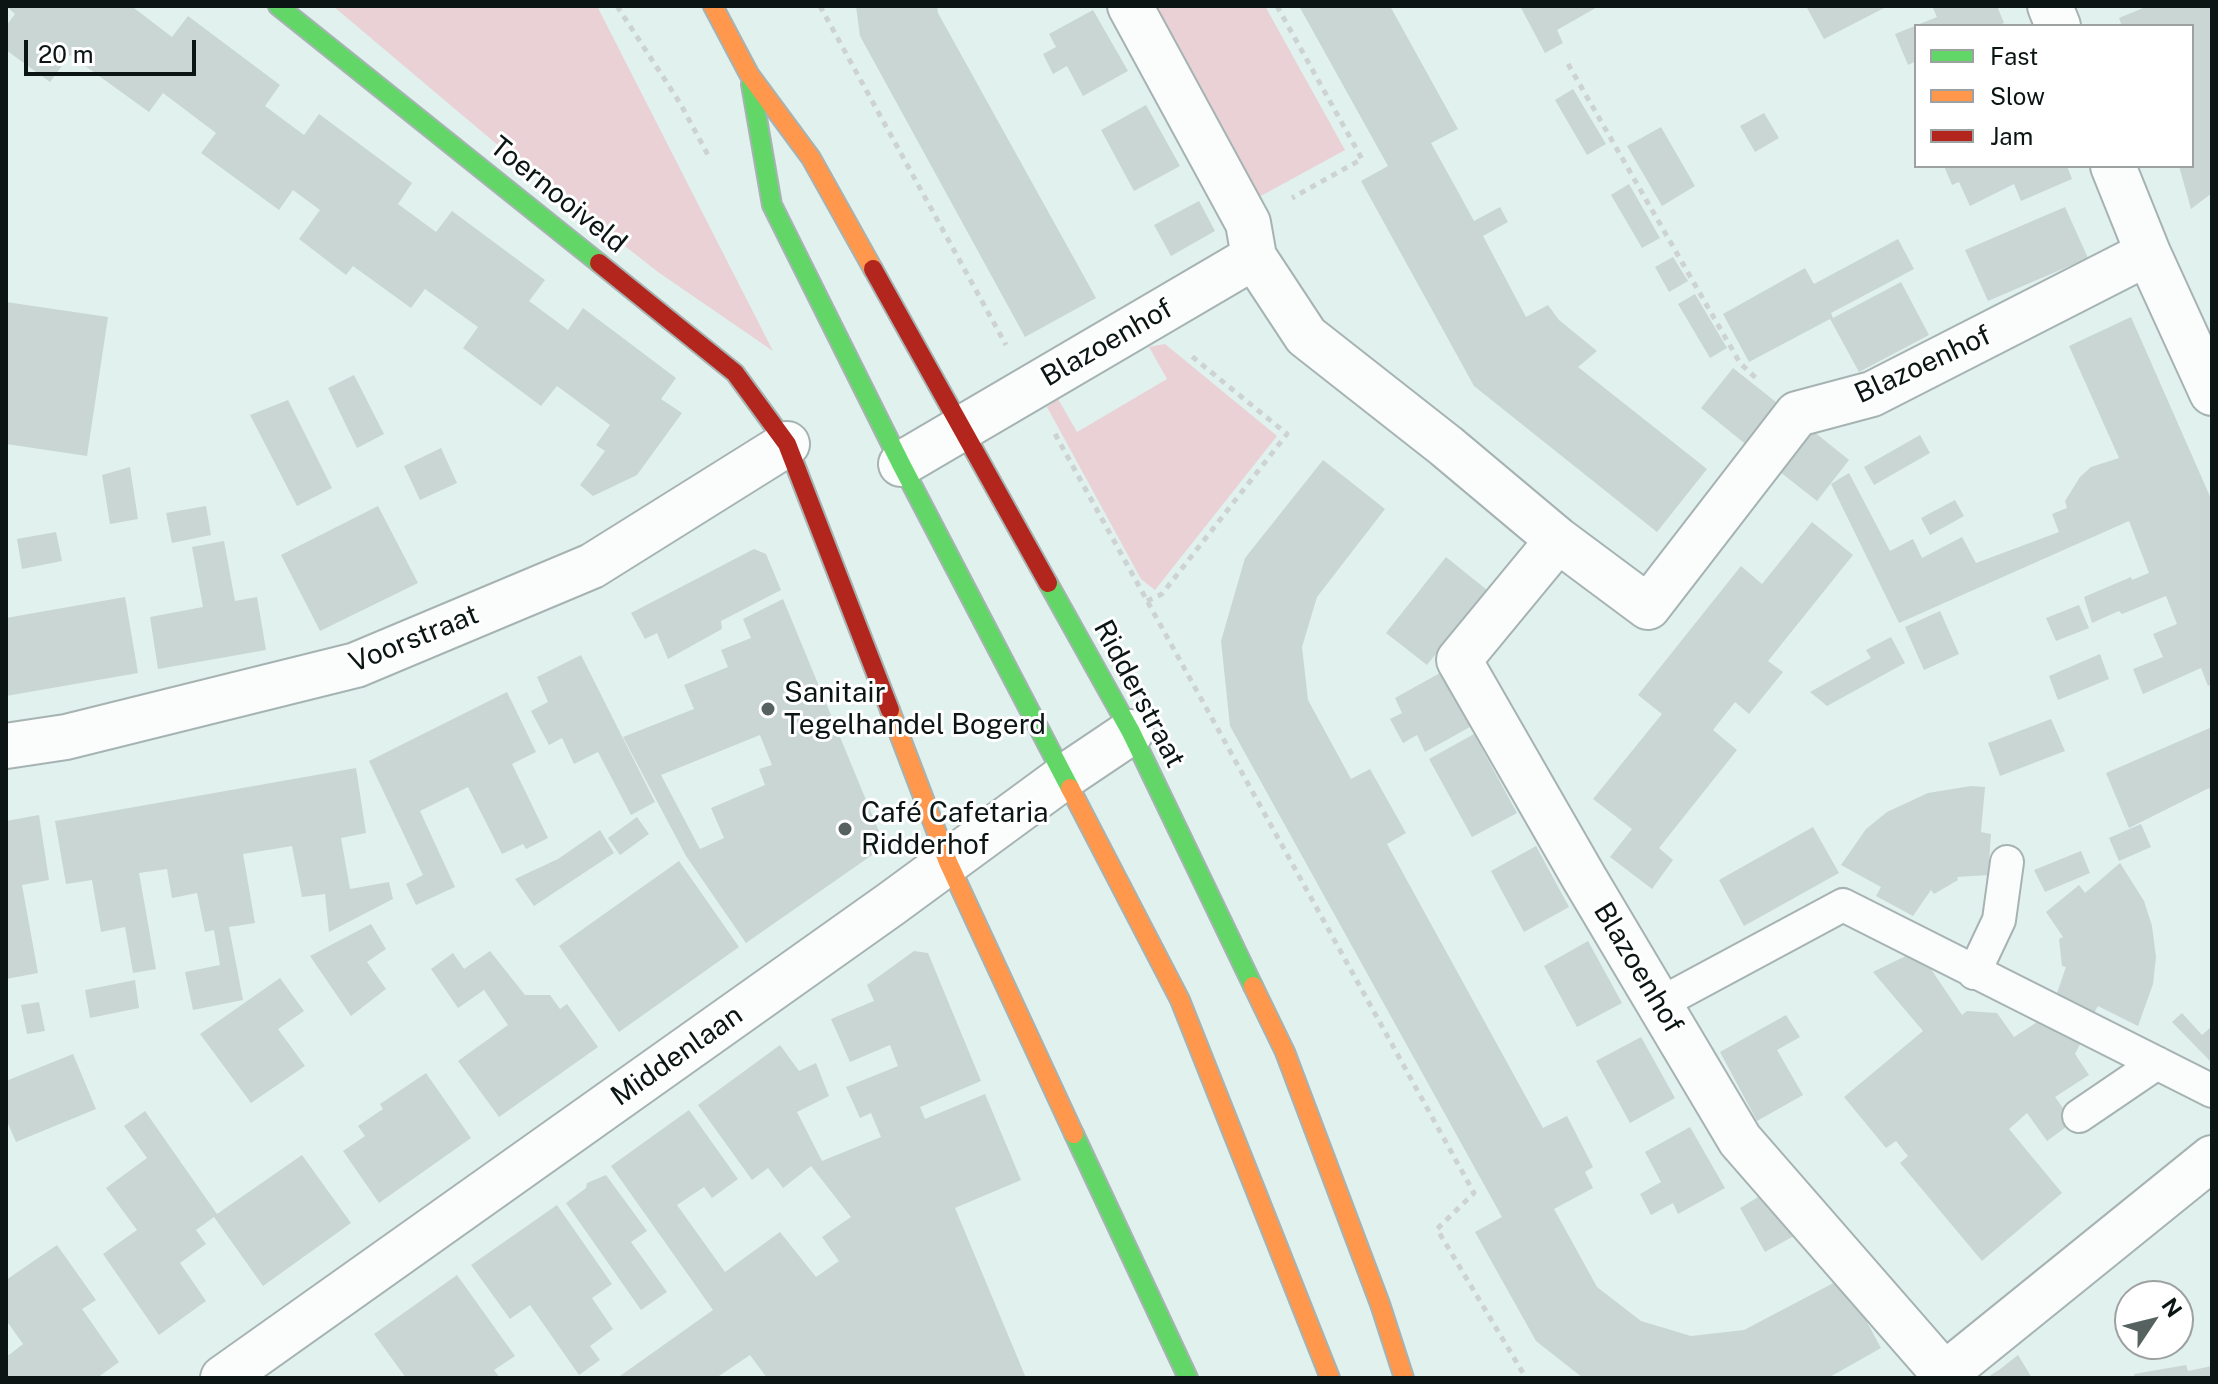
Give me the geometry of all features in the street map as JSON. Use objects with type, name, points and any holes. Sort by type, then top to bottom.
[{"type":"street","name":"Toernooiveld","points":[[278,6],[735,373],[787,444]]},
{"type":"street","name":"Ridderstraat","points":[[713,6],[749,74],[811,158],[1131,732],[1285,1052],[1380,1304],[1404,1378]]},
{"type":"street","points":[[1130,6],[1251,240],[1306,336],[1446,446],[1558,540],[1648,607],[1797,414]]},
{"type":"street","name":"Ridderstraat","points":[[749,74],[772,205],[901,464],[1180,1000],[1330,1378]]},
{"type":"street","points":[[2114,168],[2148,253],[2212,393]]},
{"type":"street","name":"Blazoenhof","points":[[901,464],[1154,316],[1251,240]]},
{"type":"street","name":"Blazoenhof","points":[[1797,414],[1872,394],[2148,253]]},
{"type":"street","name":"Voorstraat","points":[[6,746],[66,737],[356,665],[592,566],[787,444]]},
{"type":"street","points":[[787,444],[948,862],[1188,1378]]},
{"type":"street","name":"Blazoenhof","points":[[1558,540],[1459,660],[1740,1140],[1942,1376]]},
{"type":"street","name":"Middenlaan","points":[[223,1378],[1131,732]]},
{"type":"street","points":[[1942,1376],[2212,1158]]},
{"type":"lane","points":[[1974,973],[1999,920],[2007,862]]},
{"type":"lane","points":[[1659,1004],[1843,905],[2212,1091]]},
{"type":"lane","points":[[2079,1116],[2157,1063]]},
{"type":"path","points":[[820,6],[1474,1193],[1437,1229],[1526,1378]]},
{"type":"path","points":[[1251,240],[1362,159],[1277,6]]},
{"type":"path","points":[[1568,64],[1740,363],[1797,414]]},
{"type":"path","points":[[1147,601],[1162,594],[1287,434],[1168,338],[1154,316]]},
{"type":"shaded area","points":[[333,6],[597,6],[773,351],[658,272],[519,163]]},
{"type":"shaded area","points":[[1154,6],[1265,6],[1345,150],[1259,197]]},
{"type":"shaded area","points":[[1165,344],[1277,436],[1155,590],[1141,579],[1047,407],[1058,399],[1077,432],[1167,379],[1149,347]]},
{"type":"building","points":[[6,6],[135,6],[172,37],[188,16],[280,85],[265,106],[304,135],[319,114],[412,183],[398,204],[436,232],[452,211],[545,280],[529,301],[568,330],[583,308],[676,378],[661,399],[682,413],[637,475],[593,496],[580,485],[605,451],[596,445],[610,425],[557,386],[541,406],[463,348],[478,327],[425,289],[411,308],[353,266],[346,275],[299,239],[320,210],[293,190],[279,210],[201,153],[216,133],[163,93],[149,112],[70,55],[50,82],[6,50],[6,26],[15,14]]},
{"type":"building","points":[[856,6],[937,6],[938,13],[1096,298],[1025,337],[860,36]]},
{"type":"building","points":[[1299,6],[1390,6],[1458,129],[1431,143],[1474,221],[1500,207],[1508,222],[1483,236],[1526,317],[1548,305],[1559,320],[1597,351],[1578,367],[1707,469],[1657,532],[1474,386],[1361,181],[1388,166]]},
{"type":"building","points":[[1520,6],[1599,6],[1557,30],[1563,43],[1545,53]]},
{"type":"building","points":[[1806,6],[1888,6],[1824,39]]},
{"type":"building","points":[[1932,6],[1997,6],[2004,23],[1920,24],[1937,17]]},
{"type":"building","points":[[2148,6],[2212,6],[2212,193],[2191,209],[2180,168],[2194,168],[2194,24],[2121,24],[2119,18]]},
{"type":"building","points":[[1093,10],[1128,71],[1083,96],[1067,66],[1053,74],[1043,54],[1056,47],[1049,34]]},
{"type":"building","points":[[1914,26],[1914,62],[1908,65],[1895,34]]},
{"type":"building","points":[[1573,89],[1606,144],[1587,155],[1555,100]]},
{"type":"building","points":[[1146,105],[1180,166],[1134,191],[1101,130]]},
{"type":"building","points":[[1764,113],[1779,138],[1755,152],[1740,126]]},
{"type":"building","points":[[1661,127],[1695,186],[1662,206],[1627,146]]},
{"type":"building","points":[[1945,168],[2068,168],[2072,179],[2021,201],[2014,184],[1970,206],[1959,182],[1952,185]]},
{"type":"building","points":[[1629,184],[1660,238],[1642,248],[1611,195]]},
{"type":"building","points":[[1199,201],[1215,231],[1171,256],[1154,225]]},
{"type":"building","points":[[2065,207],[2088,258],[1988,301],[1965,250]]},
{"type":"building","points":[[1898,239],[1914,269],[1831,313],[1833,318],[1901,282],[1929,335],[1859,372],[1830,319],[1749,362],[1723,314],[1805,268],[1814,284]]},
{"type":"building","points":[[1673,257],[1688,281],[1669,292],[1655,267]]},
{"type":"building","points":[[1695,294],[1727,348],[1710,358],[1678,304]]},
{"type":"building","points":[[6,302],[108,317],[87,456],[6,444]]},
{"type":"building","points":[[2131,317],[2212,501],[2212,684],[2208,686],[2201,668],[2143,694],[2133,669],[2163,657],[2153,634],[2177,624],[2166,596],[2092,623],[2084,597],[2131,577],[2132,580],[2149,573],[2129,521],[1899,623],[1831,484],[1849,473],[1890,551],[1913,539],[1922,558],[1962,537],[1976,563],[2059,532],[2052,514],[2067,508],[2065,501],[2080,477],[2091,467],[2119,458],[2069,346]]},
{"type":"building","points":[[1733,368],[1781,406],[1749,447],[1701,408]]},
{"type":"building","points":[[354,375],[384,434],[357,448],[328,388]]},
{"type":"building","points":[[288,400],[332,488],[297,506],[250,415]]},
{"type":"building","points":[[1808,427],[1849,460],[1817,501],[1775,468]]},
{"type":"building","points":[[1920,435],[1930,453],[1874,485],[1864,467]]},
{"type":"building","points":[[441,448],[457,483],[420,500],[404,466]]},
{"type":"building","points":[[1323,460],[1385,509],[1317,597],[1302,647],[1308,700],[1351,779],[1370,769],[1406,833],[1387,844],[1543,1128],[1567,1116],[1593,1167],[1585,1172],[1593,1188],[1554,1209],[1597,1287],[1641,1321],[1691,1336],[1744,1330],[1843,1278],[1881,1348],[1828,1378],[1583,1378],[1536,1341],[1475,1232],[1502,1217],[1230,726],[1221,641],[1245,558]]},
{"type":"building","points":[[130,467],[138,519],[110,524],[102,475]]},
{"type":"building","points":[[1955,500],[1964,516],[1930,535],[1921,518]]},
{"type":"building","points":[[206,506],[211,535],[172,543],[166,513]]},
{"type":"building","points":[[378,506],[418,583],[320,631],[281,555]]},
{"type":"building","points":[[1812,522],[1853,555],[1768,661],[1783,672],[1749,714],[1735,702],[1713,730],[1737,750],[1659,848],[1673,860],[1652,889],[1610,857],[1632,829],[1593,799],[1662,714],[1638,695],[1741,566],[1762,584]]},
{"type":"building","points":[[56,532],[62,561],[22,569],[17,539]]},
{"type":"building","points":[[224,541],[235,601],[257,597],[266,650],[158,669],[150,617],[203,607],[192,547]]},
{"type":"building","points":[[754,549],[766,554],[781,590],[721,621],[722,629],[668,659],[657,633],[645,639],[631,613]]},
{"type":"building","points":[[1446,557],[1487,590],[1427,665],[1386,633]]},
{"type":"building","points":[[125,597],[138,673],[6,696],[6,618]]},
{"type":"building","points":[[783,599],[885,846],[746,943],[686,856],[623,737],[694,709],[684,685],[728,667],[721,650],[751,638],[743,619]],"holes":[[[760,735],[772,765],[759,769],[765,785],[711,808],[724,838],[700,849],[661,775]]]},
{"type":"building","points":[[2079,605],[2089,628],[2056,641],[2046,618]]},
{"type":"building","points":[[1940,611],[1959,654],[1924,670],[1905,627]]},
{"type":"building","points":[[1891,637],[1905,663],[1827,706],[1810,692],[1871,658],[1866,650]]},
{"type":"building","points":[[2100,654],[2109,679],[2058,700],[2049,676]]},
{"type":"building","points":[[581,655],[655,802],[631,815],[598,752],[574,764],[562,738],[549,745],[531,711],[548,702],[537,677]]},
{"type":"building","points":[[1440,673],[1470,727],[1425,752],[1417,735],[1403,743],[1390,719],[1402,713],[1395,698]]},
{"type":"building","points":[[507,692],[536,752],[512,764],[548,838],[526,849],[523,844],[502,854],[468,787],[420,811],[455,887],[416,905],[406,884],[423,875],[369,761]]},
{"type":"building","points":[[2051,719],[2065,751],[2000,776],[1988,743]]},
{"type":"building","points":[[2212,727],[2212,795],[2209,788],[2129,828],[2106,773]]},
{"type":"building","points":[[1474,734],[1517,813],[1472,837],[1429,759]]},
{"type":"building","points":[[356,768],[366,833],[341,838],[350,889],[389,882],[393,899],[329,932],[325,894],[302,897],[292,846],[243,854],[255,923],[229,927],[243,1000],[193,1010],[185,972],[220,965],[214,930],[205,932],[197,893],[172,898],[167,869],[139,873],[156,969],[133,973],[125,927],[101,932],[92,880],[66,884],[55,821]]},
{"type":"building","points":[[1971,786],[1985,787],[1981,832],[1991,834],[1988,875],[1957,877],[1958,880],[1934,894],[1931,890],[1913,916],[1876,896],[1881,887],[1841,865],[1866,829],[1887,812],[1928,793]]},
{"type":"building","points":[[39,815],[49,880],[22,885],[38,973],[6,979],[6,821]]},
{"type":"building","points":[[637,817],[649,834],[620,855],[608,838]]},
{"type":"building","points":[[2141,824],[2151,847],[2119,861],[2109,838]]},
{"type":"building","points":[[1813,827],[1839,873],[1744,926],[1719,880]]},
{"type":"building","points":[[600,830],[614,853],[534,906],[515,879],[558,859]]},
{"type":"building","points":[[1536,846],[1569,907],[1524,932],[1491,871]]},
{"type":"building","points":[[2081,851],[2090,873],[2045,892],[2034,870]]},
{"type":"building","points":[[679,861],[739,947],[619,1032],[559,946]]},
{"type":"building","points":[[2120,863],[2144,901],[2152,926],[2156,957],[2153,984],[2138,1026],[2098,1006],[2093,1015],[2056,996],[2066,967],[2062,966],[2059,939],[2063,937],[2046,912],[2079,885],[2085,893]]},
{"type":"building","points":[[371,924],[386,949],[367,962],[386,989],[351,1016],[310,956]]},
{"type":"building","points":[[1588,941],[1622,1003],[1577,1027],[1544,966]]},
{"type":"building","points":[[1918,950],[1962,1015],[1967,1011],[1997,1013],[2014,1037],[2048,1015],[2085,1034],[2075,1054],[2089,1075],[2055,1097],[2073,1122],[2047,1141],[2027,1113],[2009,1129],[2062,1193],[1982,1261],[1900,1163],[1908,1156],[1896,1141],[1886,1148],[1844,1097],[1923,1031],[1873,972]]},
{"type":"building","points":[[490,951],[525,995],[550,995],[560,1009],[567,1004],[598,1047],[499,1117],[458,1061],[508,1025],[484,990],[458,1008],[431,969],[453,953],[464,969]]},
{"type":"building","points":[[914,951],[928,953],[981,1081],[920,1107],[925,1119],[985,1094],[1021,1180],[955,1208],[1026,1378],[767,1378],[750,1355],[716,1378],[617,1378],[713,1310],[611,1166],[689,1110],[738,1179],[712,1198],[704,1187],[677,1205],[725,1272],[780,1232],[816,1277],[839,1261],[822,1237],[851,1217],[811,1166],[783,1188],[768,1168],[752,1180],[698,1105],[780,1045],[799,1071],[816,1063],[829,1096],[797,1112],[822,1161],[881,1137],[871,1113],[860,1118],[846,1087],[898,1066],[890,1045],[850,1062],[831,1019],[874,1001],[867,985]]},
{"type":"building","points":[[280,978],[304,1011],[278,1029],[305,1066],[251,1103],[200,1034]]},
{"type":"building","points":[[135,980],[139,1008],[90,1018],[85,990]]},
{"type":"building","points":[[39,1002],[45,1031],[27,1034],[21,1005]]},
{"type":"building","points":[[2182,1013],[2202,1035],[2212,1026],[2212,1063],[2172,1022]]},
{"type":"building","points":[[1786,1015],[1800,1037],[1777,1050],[1803,1095],[1757,1121],[1720,1052]]},
{"type":"building","points":[[1641,1037],[1675,1098],[1630,1123],[1596,1061]]},
{"type":"building","points":[[73,1054],[96,1109],[16,1142],[6,1119],[6,1081]]},
{"type":"building","points":[[426,1073],[471,1138],[379,1203],[343,1151],[365,1136],[358,1126],[383,1109],[380,1104]]},
{"type":"building","points":[[145,1111],[217,1214],[302,1155],[351,1223],[263,1286],[214,1217],[196,1230],[206,1244],[180,1263],[206,1301],[159,1335],[103,1254],[137,1230],[106,1188],[147,1158],[124,1126]]},
{"type":"building","points":[[1690,1127],[1725,1188],[1678,1214],[1673,1203],[1651,1215],[1640,1194],[1661,1182],[1645,1152]]},
{"type":"building","points":[[606,1175],[647,1231],[631,1242],[667,1292],[641,1310],[566,1203],[586,1188],[587,1183]]},
{"type":"building","points":[[1765,1193],[1801,1232],[1765,1252],[1740,1208]]},
{"type":"building","points":[[557,1205],[612,1284],[592,1298],[613,1329],[590,1346],[600,1360],[579,1375],[530,1305],[510,1319],[471,1265]]},
{"type":"building","points":[[57,1245],[96,1300],[82,1309],[119,1362],[97,1378],[6,1378],[6,1353],[9,1355],[23,1344],[6,1320],[6,1280]]},
{"type":"building","points":[[457,1275],[515,1356],[494,1370],[500,1378],[406,1378],[374,1334]]},
{"type":"building","points":[[2018,1355],[2032,1378],[1986,1378],[1999,1370]]},
{"type":"building","points":[[2186,1365],[2188,1371],[2212,1366],[2212,1378],[2135,1378],[2134,1374]]},
{"type":"traffic: fast","points":[[278,6],[599,263]]},
{"type":"traffic: fast","points":[[751,84],[772,205],[901,464],[1070,788]]},
{"type":"traffic: fast","points":[[1048,583],[1131,732],[1253,986]]},
{"type":"traffic: fast","points":[[1074,1134],[1188,1378]]},
{"type":"traffic: slow","points":[[713,6],[749,74],[811,158],[873,269]]},
{"type":"traffic: slow","points":[[890,710],[948,862],[1074,1134]]},
{"type":"traffic: slow","points":[[1070,788],[1180,1000],[1330,1378]]},
{"type":"traffic: slow","points":[[1253,986],[1285,1052],[1380,1304],[1404,1378]]},
{"type":"traffic: jam","points":[[599,263],[735,373],[787,444],[890,710]]},
{"type":"traffic: jam","points":[[873,269],[1048,583]]},
{"type":"place","name":"Sanitair Tegelhandel Bogerd","points":[[768,709]]},
{"type":"place","name":"Café Cafetaria Ridderhof","points":[[845,829]]}]
